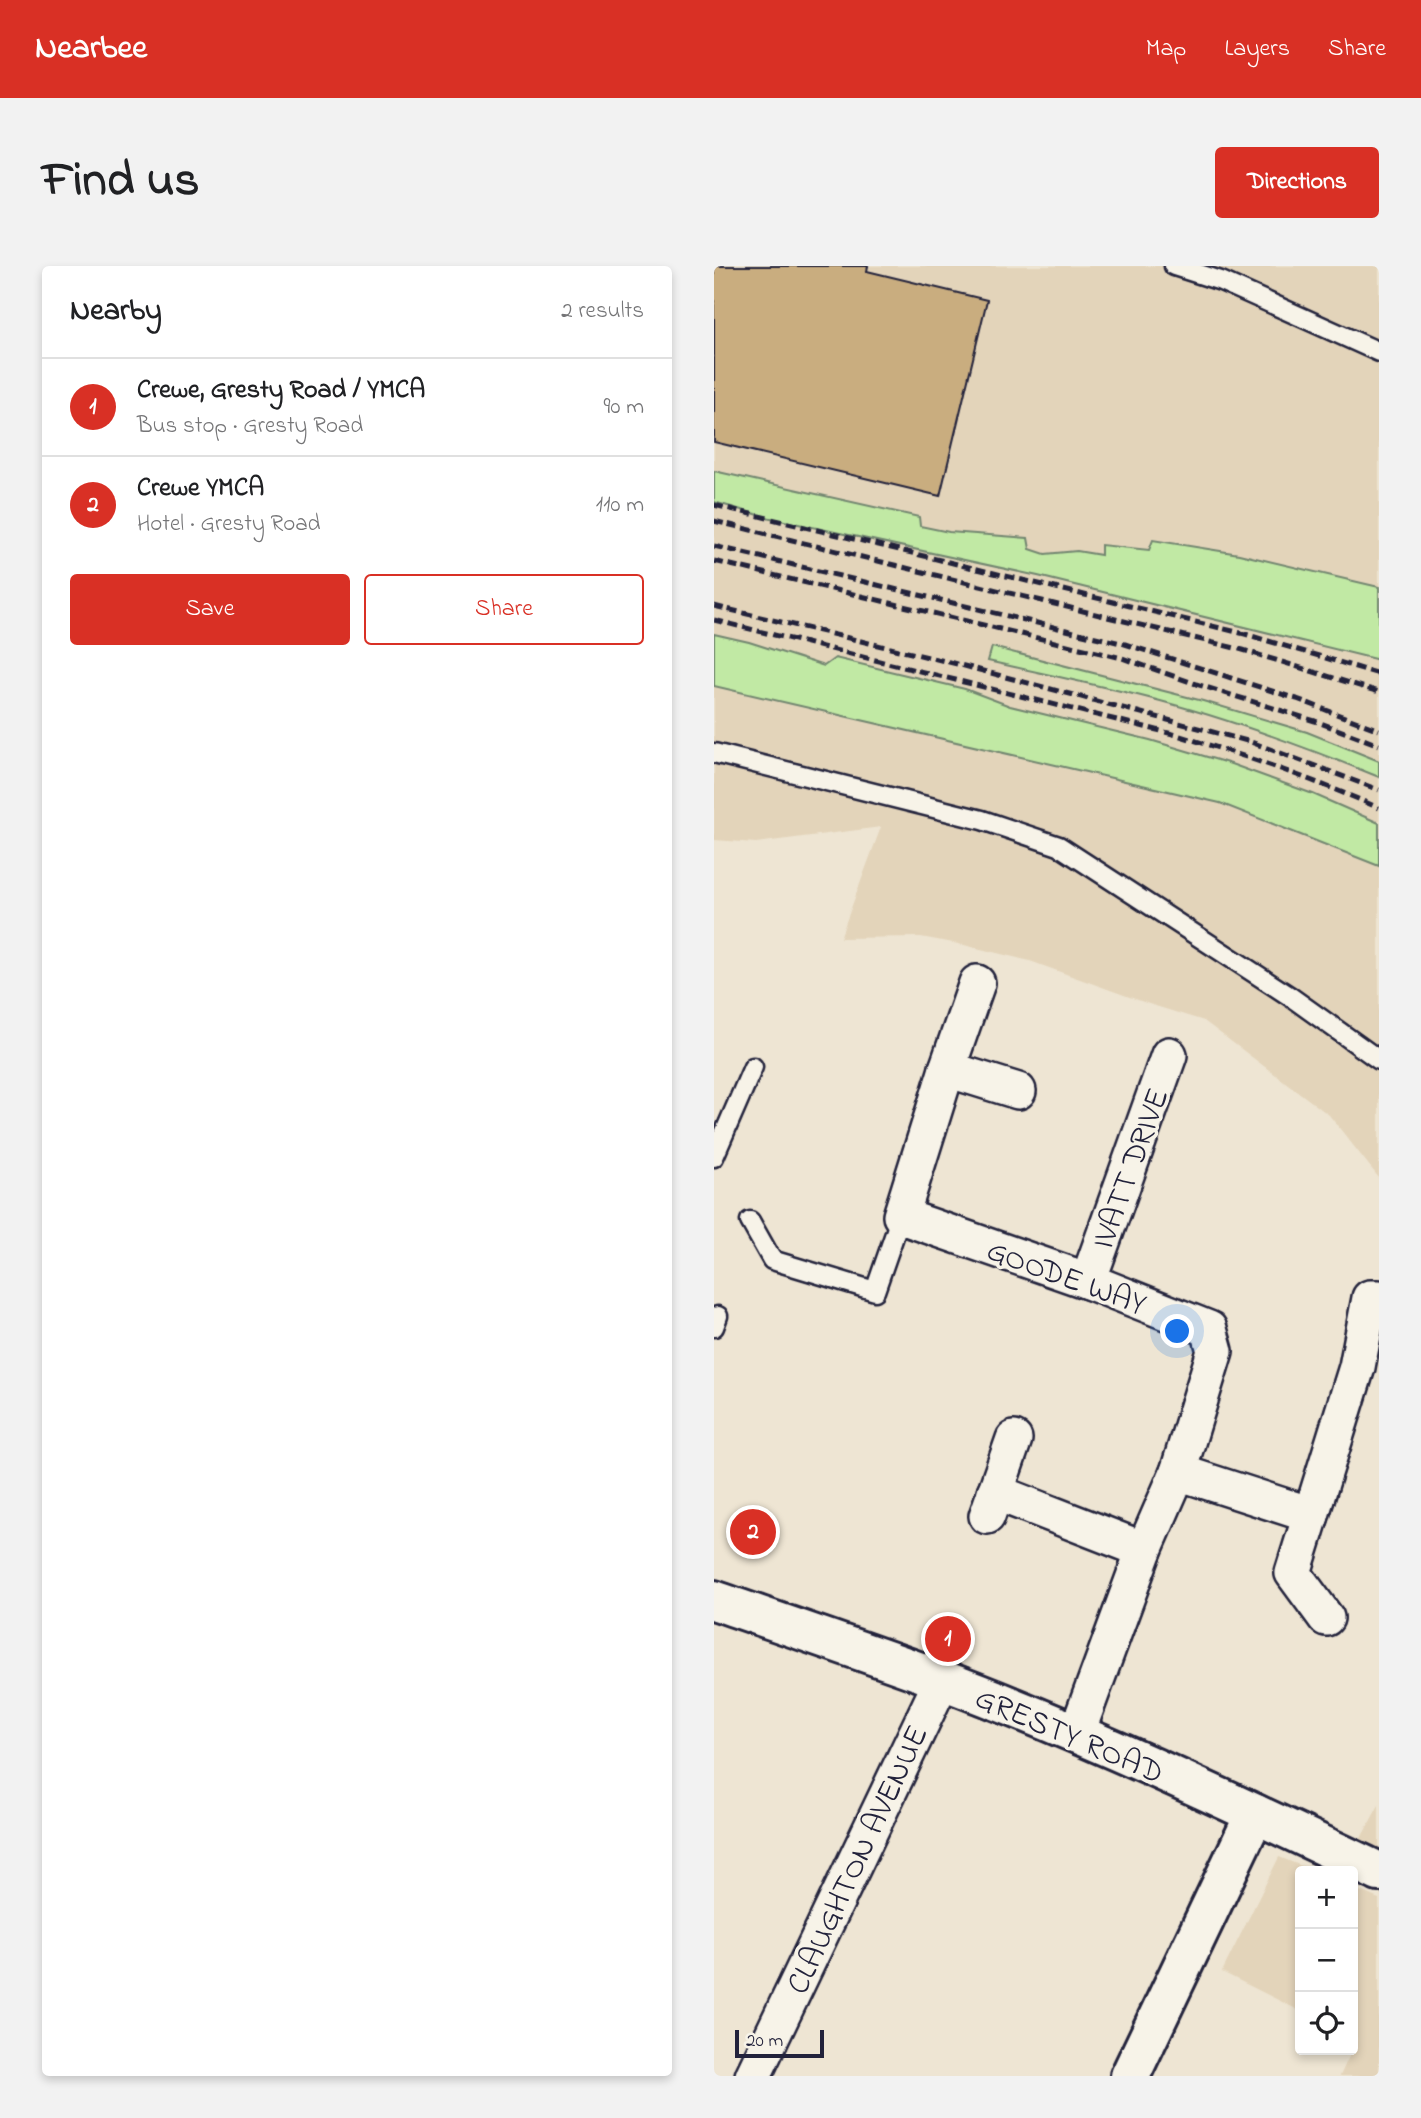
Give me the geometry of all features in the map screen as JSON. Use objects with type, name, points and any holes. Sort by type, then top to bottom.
[{"type":"main road","name":"GRESTY ROAD","points":[[714,1600],[942,1680],[1076,1735],[1379,1872]]},
{"type":"main road","points":[[1130,2076],[1255,1814]]},
{"type":"street","points":[[901,1216],[977,983]]},
{"type":"street","name":"IVATT DRIVE","points":[[1088,1281],[1169,1055]]},
{"type":"street","points":[[947,1069],[1017,1091]]},
{"type":"street","name":"GOODE WAY","points":[[901,1216],[1088,1281],[1209,1329],[1215,1351],[1178,1472],[1144,1550],[1076,1735]]},
{"type":"street","points":[[1326,1618],[1293,1573],[1356,1367],[1370,1298],[1379,1298]]},
{"type":"street","points":[[1014,1439],[991,1504],[1144,1550]]},
{"type":"street","points":[[1178,1472],[1311,1515]]},
{"type":"street","name":"CLAUGHTON AVENUE","points":[[753,2076],[942,1680]]},
{"type":"lane","points":[[1174,266],[1221,281],[1379,352]]},
{"type":"lane","points":[[714,753],[982,820],[1059,846],[1291,998],[1379,1060]]},
{"type":"lane","points":[[714,1157],[753,1067]]},
{"type":"lane","points":[[750,1221],[772,1260],[875,1291],[901,1216]]},
{"type":"shaded area","points":[[714,266],[1379,266],[1379,1178],[1329,1115],[1204,1021],[1030,961],[964,945],[921,937],[840,938],[881,827],[756,843],[714,840]]},
{"type":"shaded area","points":[[1379,1805],[1379,1848],[1360,1840]]},
{"type":"shaded area","points":[[1279,1857],[1302,1866],[1295,1866],[1295,2008],[1222,1972]]},
{"type":"shaded area","points":[[1358,1890],[1379,1899],[1379,2076],[1340,2076],[1350,2055],[1358,2055]]},
{"type":"green space","points":[[714,471],[919,517],[920,526],[949,532],[1028,538],[1030,549],[1045,554],[1077,551],[1101,555],[1101,545],[1149,550],[1153,540],[1239,554],[1379,587],[1379,660],[1038,576],[766,517],[714,502]]},
{"type":"green space","points":[[714,634],[824,666],[835,658],[965,689],[1010,706],[1150,740],[1231,764],[1313,794],[1379,823],[1379,866],[1220,803],[714,686]]},
{"type":"green space","points":[[992,647],[1203,701],[1307,732],[1379,761],[1379,777],[1293,743],[1175,705],[988,661]]},
{"type":"building","points":[[714,266],[868,266],[867,271],[987,300],[940,496],[714,442]]},
{"type":"railway","points":[[714,505],[1245,634],[1379,674]]},
{"type":"railway","points":[[714,521],[1243,650],[1379,692]]},
{"type":"railway","points":[[714,546],[1125,644],[1297,699],[1379,730]]},
{"type":"railway","points":[[714,561],[1122,658],[1315,721],[1379,745]]},
{"type":"railway","points":[[714,606],[949,662],[1251,742],[1379,790]]},
{"type":"railway","points":[[714,620],[1177,735],[1329,787],[1379,808]]},
{"type":"place","name":"Crewe YMCA","points":[[753,1532]]},
{"type":"place","name":"Crewe, Gresty Road / YMCA","points":[[948,1639]]}]
